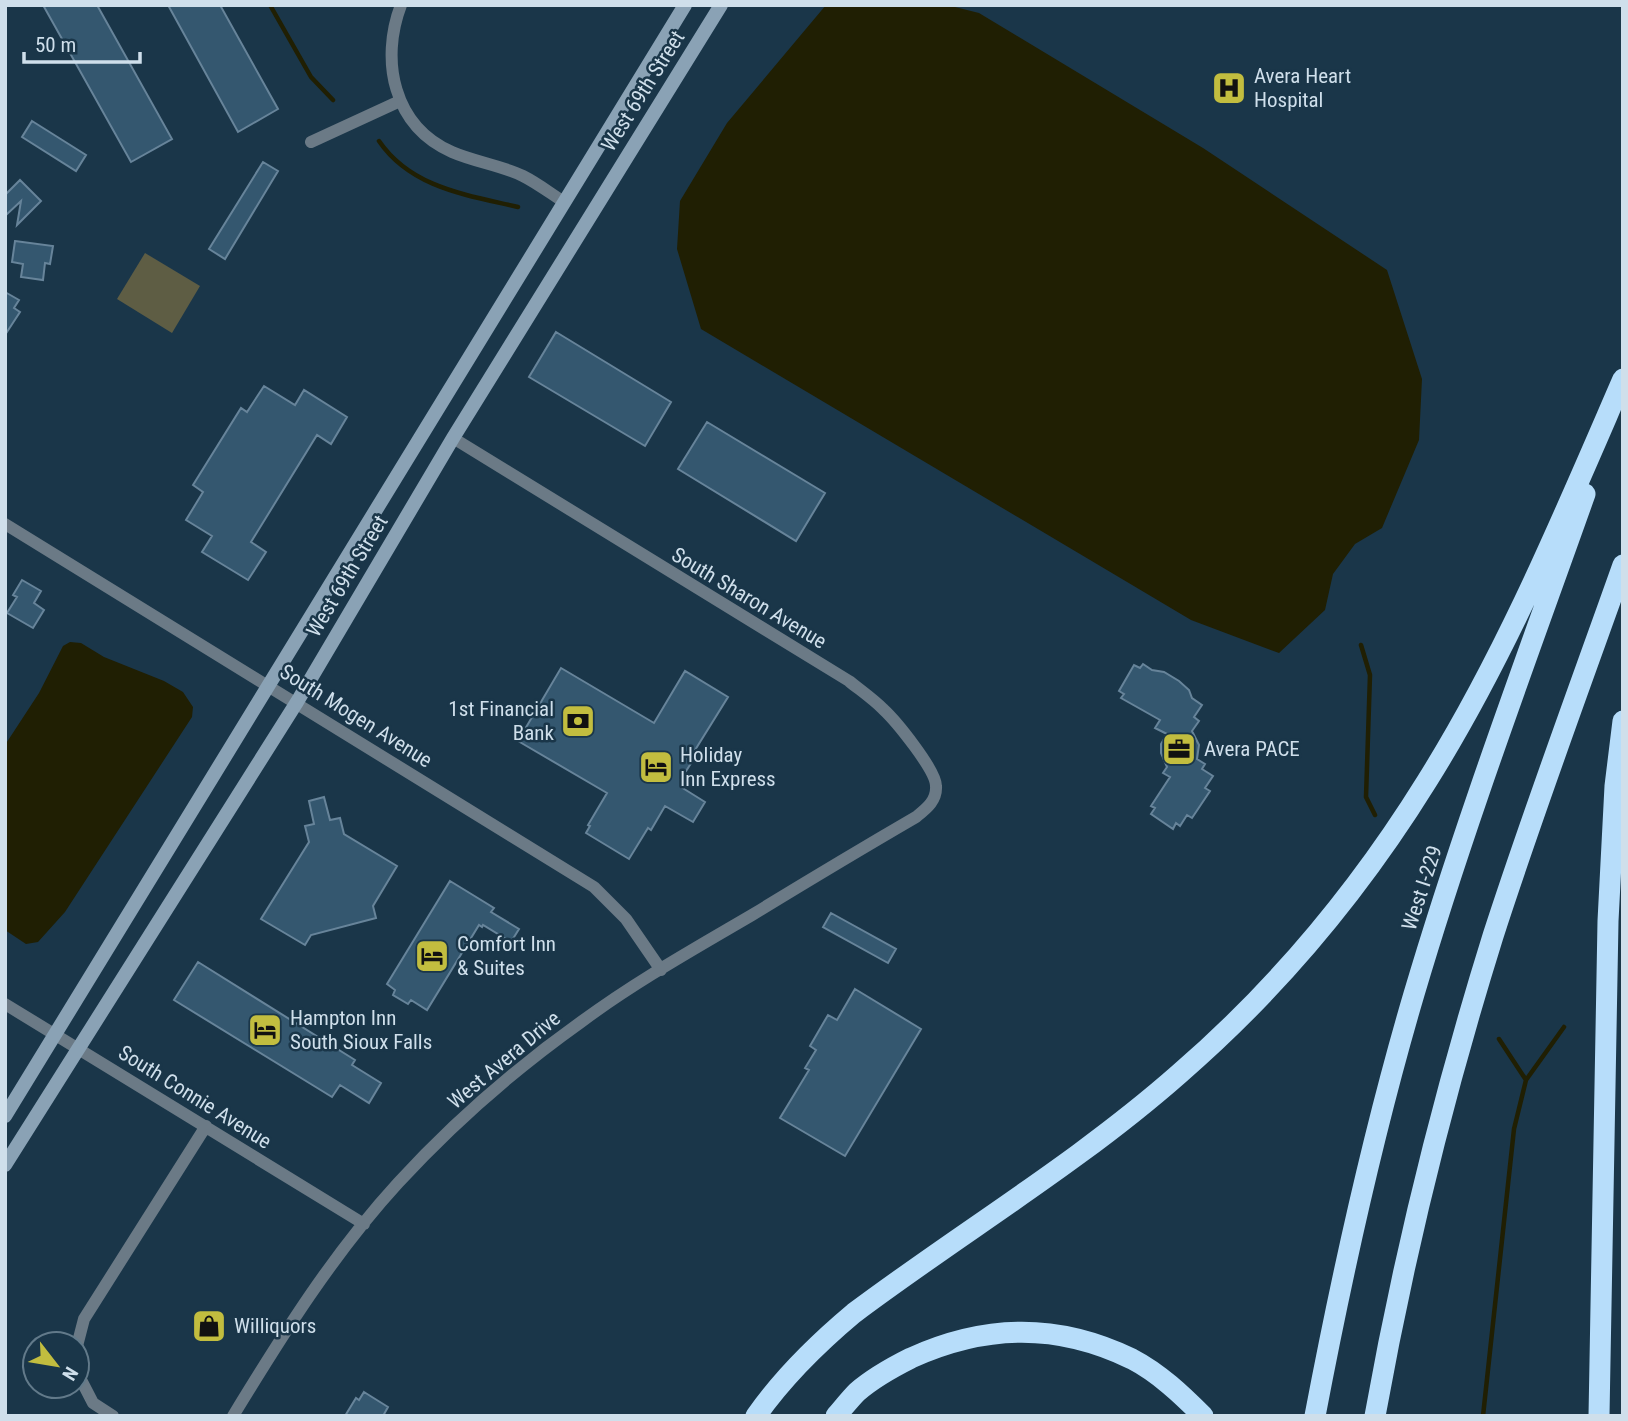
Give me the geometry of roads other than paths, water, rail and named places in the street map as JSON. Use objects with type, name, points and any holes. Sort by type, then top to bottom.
[{"type":"highway","points":[[756,1416],[796,1366],[854,1313],[1106,1136],[1182,1072],[1243,1014],[1328,919],[1402,821],[1474,699],[1522,602],[1623,379]]},
{"type":"highway","name":"West I-229","points":[[1315,1416],[1353,1224],[1414,994],[1471,816],[1623,390]]},
{"type":"highway","points":[[1375,1416],[1417,1215],[1471,1009],[1517,865],[1623,565]]},
{"type":"highway","points":[[1599,1416],[1608,909],[1615,786],[1623,721]]},
{"type":"highway","points":[[836,1416],[858,1391],[891,1367],[939,1345],[987,1333],[1038,1332],[1088,1341],[1134,1360],[1175,1388],[1203,1416]]},
{"type":"street","points":[[401,5],[393,26],[391,50],[391,72],[400,102],[431,139],[449,150],[523,176],[564,202]]},
{"type":"street","name":"West 69th Street","points":[[5,1116],[685,5]]},
{"type":"street","name":"West 69th Street","points":[[5,1165],[297,702],[453,438],[720,5]]},
{"type":"street","points":[[311,142],[400,102]]},
{"type":"street","name":"South Sharon Avenue","points":[[453,438],[849,681],[883,709],[911,742],[933,776],[936,786],[934,798],[928,808],[891,832]]},
{"type":"street","name":"South Mogen Avenue","points":[[5,524],[594,887],[626,919],[661,970]]},
{"type":"street","name":"West Avera Drive","points":[[233,1416],[314,1286],[364,1224],[441,1139],[517,1071],[582,1021],[661,970],[891,832]]},
{"type":"street","name":"South Connie Avenue","points":[[5,1004],[364,1224]]},
{"type":"street","points":[[113,1416],[93,1403],[77,1372],[77,1346],[84,1319],[206,1126]]},
{"type":"waterway","points":[[270,5],[311,77],[333,100]]},
{"type":"waterway","points":[[379,141],[392,157],[424,179],[460,193],[518,207]]},
{"type":"waterway","points":[[1361,645],[1370,675],[1366,797],[1375,815]]},
{"type":"waterway","points":[[1483,1416],[1514,1129],[1526,1080],[1564,1027]]},
{"type":"waterway","points":[[1499,1039],[1526,1080]]},
{"type":"place","name":"Avera Heart Hospital","points":[[1229,88]]},
{"type":"place","name":"1st Financial Bank","points":[[578,721]]},
{"type":"place","name":"Avera PACE","points":[[1179,749]]},
{"type":"place","name":"Holiday Inn Express","points":[[656,767]]},
{"type":"place","name":"Comfort Inn & Suites","points":[[432,956]]},
{"type":"place","name":"Hampton Inn South Sioux Falls","points":[[265,1030]]},
{"type":"place","name":"Williquors","points":[[209,1326]]}]
